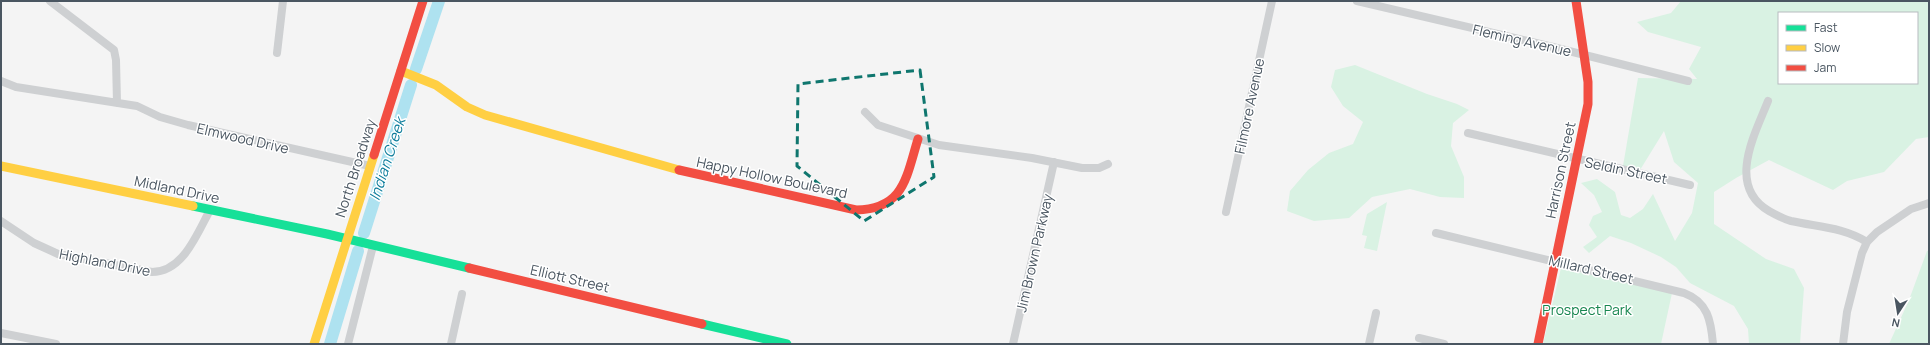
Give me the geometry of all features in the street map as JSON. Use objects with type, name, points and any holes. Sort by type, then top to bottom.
[{"type":"street","points":[[50,1],[114,50],[116,60],[117,103]]},
{"type":"street","points":[[277,53],[283,1]]},
{"type":"street","name":"North Broadway","points":[[314,344],[346,239],[423,1]]},
{"type":"street","name":"Filmore Avenue","points":[[1226,212],[1272,1]]},
{"type":"street","name":"Fleming Avenue","points":[[1357,1],[1688,81]]},
{"type":"street","name":"Harrison Street","points":[[1538,344],[1588,104],[1584,55],[1576,1]]},
{"type":"street","name":"Happy Hollow Boulevard","points":[[400,71],[436,85],[467,108],[485,115],[699,176],[856,210],[874,210],[882,208],[894,199],[902,186],[918,138]]},
{"type":"street","name":"Elmwood Drive","points":[[1,81],[16,87],[137,106],[160,116],[188,125],[370,166]]},
{"type":"street","points":[[1768,100],[1754,138],[1747,164],[1747,182],[1755,199],[1764,208],[1785,219],[1842,229],[1867,242]]},
{"type":"street","points":[[864,112],[878,125],[947,146],[1017,155],[1082,168],[1099,168],[1108,164]]},
{"type":"street","name":"Seldin Street","points":[[1468,133],[1577,160],[1690,184]]},
{"type":"street","name":"Jim Brown Parkway","points":[[1013,344],[1054,162]]},
{"type":"street","name":"Midland Drive","points":[[1,166],[346,239]]},
{"type":"street","points":[[1843,344],[1847,312],[1860,260],[1867,242],[1877,232],[1911,209],[1929,203]]},
{"type":"street","name":"Highland Drive","points":[[1,221],[34,243],[58,254],[152,272],[160,272],[173,267],[183,256],[210,210]]},
{"type":"street","name":"Millard Street","points":[[1436,233],[1675,289],[1692,296],[1702,304],[1709,315],[1713,344]]},
{"type":"street","name":"Elliott Street","points":[[346,239],[787,344]]},
{"type":"street","points":[[348,344],[366,268],[373,246]]},
{"type":"street","points":[[451,344],[462,294]]},
{"type":"street","points":[[1370,344],[1376,313]]},
{"type":"street","points":[[1,333],[56,344]]},
{"type":"street","points":[[1419,338],[1444,344]]},
{"type":"highlighted area","points":[[920,70],[934,177],[864,221],[797,166],[798,84]]},
{"type":"green space","points":[[1681,1],[1929,1],[1929,137],[1916,139],[1884,172],[1847,181],[1833,190],[1769,160],[1714,192],[1714,224],[1766,259],[1794,269],[1804,288],[1800,344],[1749,344],[1748,329],[1734,306],[1690,283],[1676,267],[1661,257],[1631,243],[1610,236],[1589,253],[1583,247],[1597,237],[1589,225],[1593,216],[1602,212],[1594,195],[1581,183],[1597,179],[1615,192],[1621,215],[1630,218],[1643,209],[1653,194],[1675,241],[1692,213],[1698,183],[1674,162],[1664,131],[1640,170],[1623,166],[1638,78],[1697,79],[1689,69],[1701,47],[1648,32],[1637,22],[1671,13]]},
{"type":"green space","points":[[1355,65],[1469,110],[1453,123],[1451,146],[1464,177],[1464,198],[1440,197],[1410,189],[1372,197],[1349,218],[1314,221],[1287,211],[1290,191],[1308,170],[1329,153],[1353,144],[1363,122],[1343,106],[1331,87],[1335,70]]},
{"type":"green space","points":[[1387,202],[1377,251],[1364,248],[1367,236],[1362,235],[1367,214]]},
{"type":"green space","points":[[1929,250],[1929,344],[1889,344],[1909,300],[1927,251]]},
{"type":"green space","name":"Prospect Park","points":[[1561,268],[1672,293],[1661,344],[1543,344]]},
{"type":"waterway","name":"Indian Creek","points":[[416,69],[439,1]]},
{"type":"waterway","name":"Indian Creek","points":[[364,233],[411,85]]},
{"type":"waterway","name":"Indian Creek","points":[[330,344],[358,251]]},
{"type":"traffic: fast","points":[[193,206],[327,234],[469,268]]},
{"type":"traffic: fast","points":[[702,324],[787,344]]},
{"type":"traffic: slow","points":[[401,71],[436,85],[467,107],[485,115],[679,170]]},
{"type":"traffic: slow","points":[[314,344],[374,155]]},
{"type":"traffic: slow","points":[[1,166],[193,206]]},
{"type":"traffic: jam","points":[[374,155],[423,1]]},
{"type":"traffic: jam","points":[[1538,344],[1588,104],[1588,82],[1576,1]]},
{"type":"traffic: jam","points":[[679,170],[856,210],[872,208],[884,204],[894,197],[900,189],[906,178],[918,139]]},
{"type":"traffic: jam","points":[[469,268],[702,324]]}]
